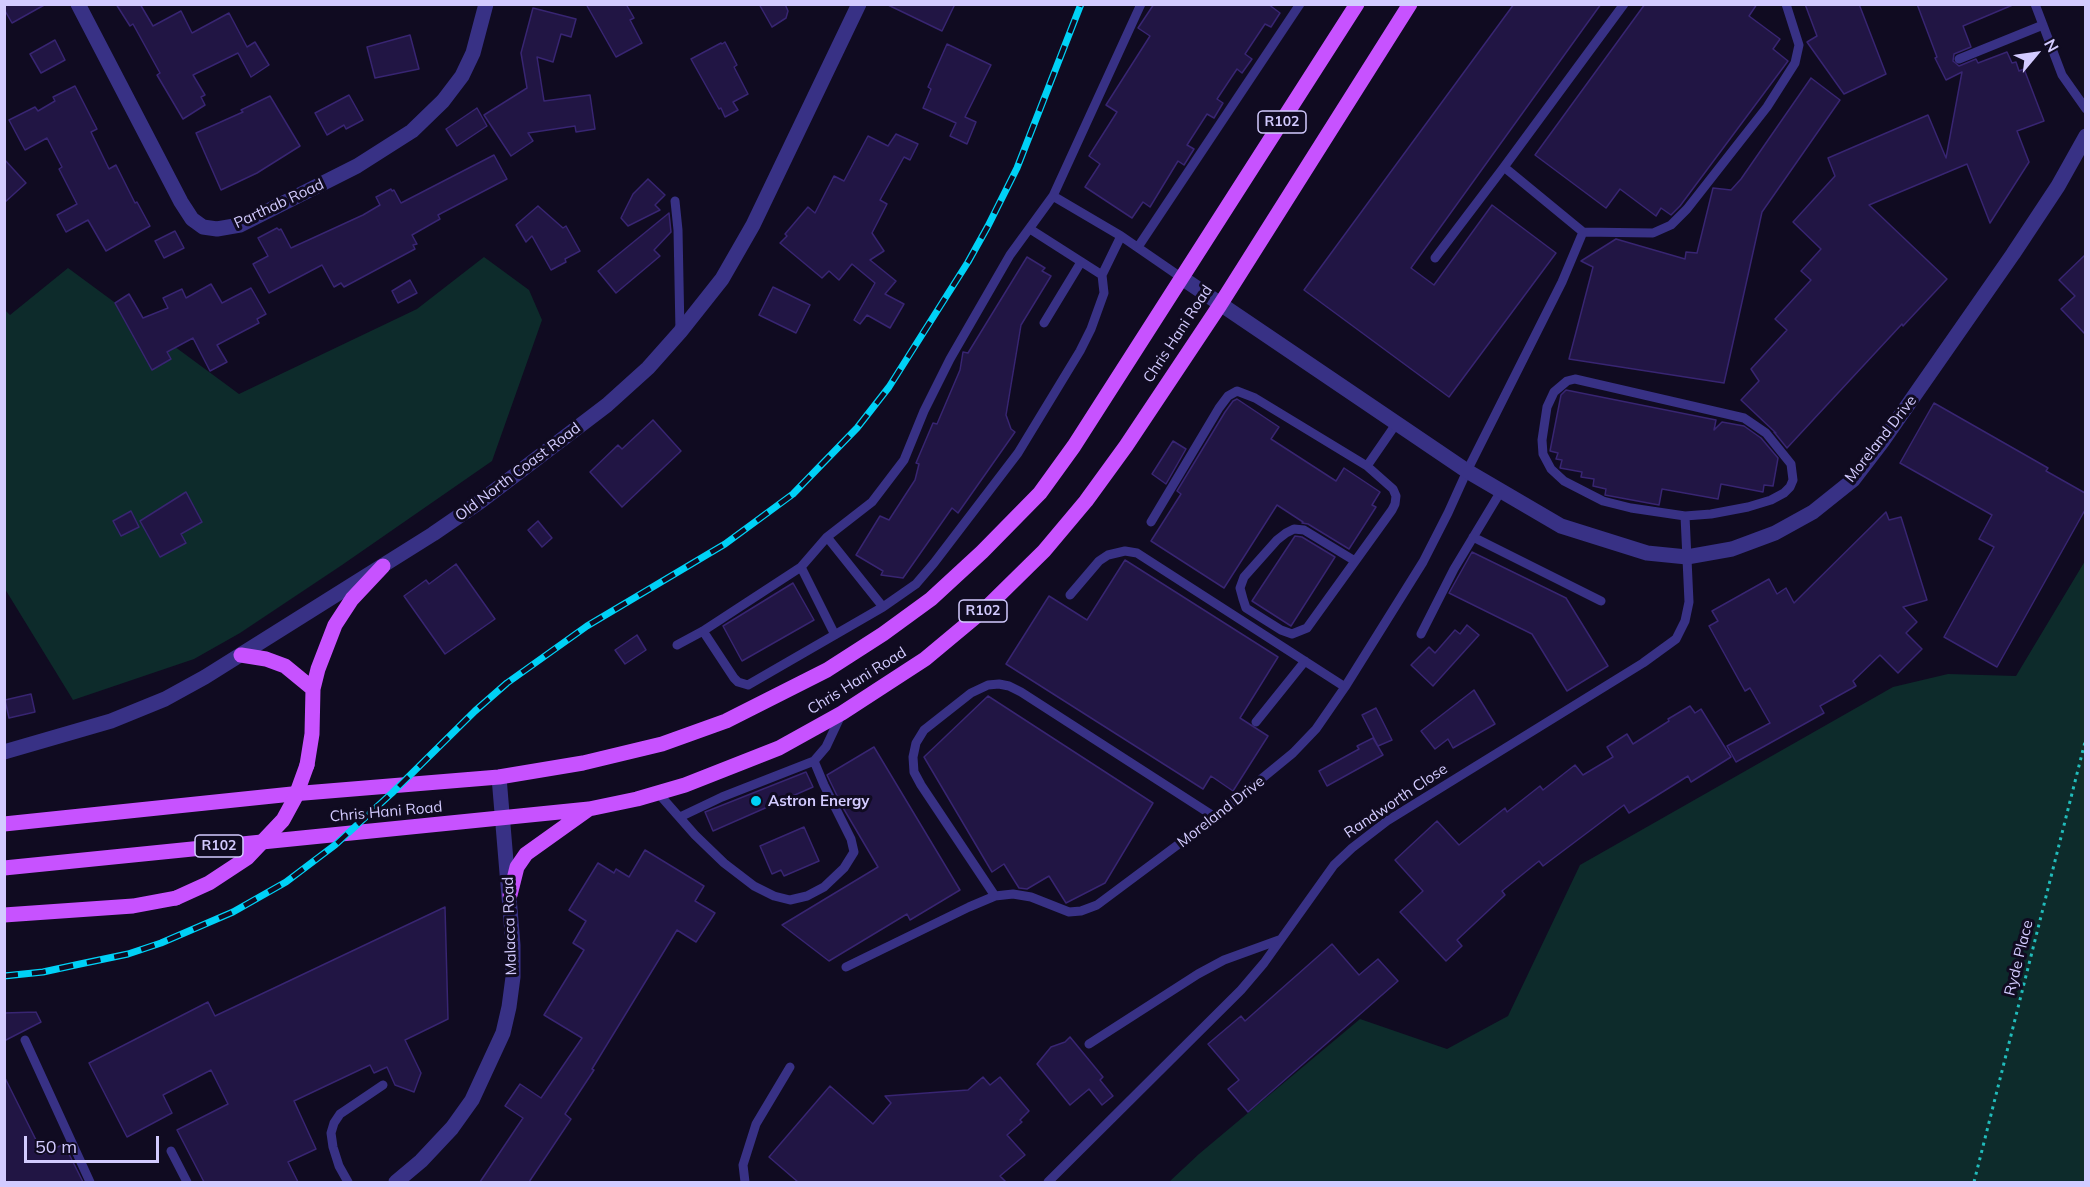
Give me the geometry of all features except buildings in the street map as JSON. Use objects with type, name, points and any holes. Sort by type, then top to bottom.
[{"type":"main road","name":"Chris Hani Road","points":[[4,824],[292,794],[499,777],[583,763],[662,744],[726,721],[827,670],[931,599],[982,552],[1040,493],[1074,446],[1357,4]]},
{"type":"main road","name":"Chris Hani Road","points":[[4,868],[589,809],[685,785],[779,748],[842,713],[925,659],[985,609],[1044,551],[1086,501],[1126,446],[1220,305],[1410,4]]},
{"type":"main road","points":[[4,915],[134,906],[176,898],[209,883],[247,858],[283,820],[296,798],[307,765],[312,734],[313,689],[318,669],[335,625],[352,600],[383,566]]},
{"type":"main road","points":[[241,655],[266,659],[285,666],[313,689]]},
{"type":"main road","points":[[510,895],[518,867],[526,854],[589,809]]},
{"type":"street","name":"Parthab Road","points":[[78,4],[181,202],[192,219],[203,226],[217,229],[240,225],[337,176],[387,148],[412,130],[442,101],[462,76],[473,53],[486,4]]},
{"type":"street","name":"Old North Coast Road","points":[[4,752],[111,721],[165,699],[241,655],[481,501],[607,405],[648,368],[722,279],[753,225],[859,4]]},
{"type":"street","name":"Moreland Drive","points":[[1182,278],[1467,471],[1561,526],[1647,553],[1687,557],[1732,549],[1776,533],[1813,512],[1853,480],[2013,254],[2058,186],[2085,136]]},
{"type":"street","name":"Malacca Road","points":[[396,1182],[444,1137],[472,1100],[488,1070],[503,1033],[513,977],[510,895],[499,777]]},
{"type":"lane","points":[[677,645],[703,631],[801,567],[827,537],[872,502],[904,460],[924,411],[950,359],[1010,255],[1053,196],[1141,4]]},
{"type":"lane","points":[[1138,247],[1300,4]]},
{"type":"lane","points":[[1435,258],[1624,4]]},
{"type":"lane","points":[[1504,167],[1583,231],[1653,233],[1671,225],[1687,209],[1767,107],[1795,63],[1798,45],[1786,4]]},
{"type":"lane","points":[[2037,5],[2062,75],[2085,109]]},
{"type":"lane","points":[[1959,59],[2043,25]]},
{"type":"lane","points":[[1053,196],[1121,236],[1182,278]]},
{"type":"lane","points":[[675,201],[678,230],[680,332]]},
{"type":"lane","points":[[1030,229],[1101,275]]},
{"type":"lane","name":"Moreland Drive","points":[[846,967],[995,896],[1013,894],[1031,897],[1068,912],[1081,911],[1097,905],[1215,817],[1293,753],[1316,729],[1345,687],[1423,562],[1562,282],[1583,231]]},
{"type":"lane","points":[[703,631],[734,678],[748,685],[884,607],[916,584],[1018,453],[1040,419],[1091,329],[1104,293],[1101,275],[1121,236]]},
{"type":"lane","points":[[1044,323],[1081,262]]},
{"type":"lane","points":[[1575,379],[1744,418],[1766,434],[1791,464],[1793,480],[1784,493],[1748,507],[1712,514],[1685,516],[1631,508],[1603,501],[1564,481],[1551,469],[1543,454],[1542,440],[1547,406],[1561,384],[1575,379]]},
{"type":"lane","points":[[1150,522],[1219,408],[1228,396],[1237,391],[1255,398],[1367,466],[1393,489],[1396,496],[1396,501],[1355,561],[1307,628],[1292,634],[1281,630],[1246,608],[1240,588],[1244,578],[1277,540],[1294,529],[1304,531],[1355,561]]},
{"type":"lane","points":[[1367,466],[1396,424]]},
{"type":"lane","points":[[1421,634],[1473,537],[1501,491]]},
{"type":"lane","name":"Randworth Close","points":[[1048,1182],[1241,990],[1264,963],[1334,865],[1368,834],[1643,663],[1676,639],[1685,621],[1689,602],[1685,516]]},
{"type":"lane","points":[[827,537],[884,607]]},
{"type":"lane","points":[[1473,537],[1601,601]]},
{"type":"lane","points":[[1070,595],[1099,561],[1108,555],[1125,551],[1137,553],[1345,687]]},
{"type":"lane","points":[[801,567],[835,635]]},
{"type":"lane","points":[[1256,722],[1305,661]]},
{"type":"lane","points":[[995,896],[921,785],[914,772],[913,757],[916,743],[924,730],[971,693],[988,685],[1009,686],[1021,692],[1215,817]]},
{"type":"lane","points":[[680,817],[755,783],[814,761],[826,747],[842,713]]},
{"type":"lane","points":[[658,793],[724,863],[754,886],[774,896],[790,900],[807,896],[824,887],[844,868],[854,852],[851,839],[814,761]]},
{"type":"lane","points":[[1089,1044],[1198,974],[1224,960],[1279,940]]},
{"type":"lane","points":[[25,1040],[90,1182]]},
{"type":"lane","points":[[745,1182],[743,1165],[756,1124],[790,1067]]},
{"type":"lane","points":[[348,1182],[339,1166],[333,1147],[331,1133],[334,1123],[340,1114],[383,1085]]},
{"type":"lane","points":[[171,1151],[188,1182]]},
{"type":"path","name":"Ryde Place","points":[[1974,1182],[2085,738]]},
{"type":"green space","points":[[484,257],[529,290],[542,320],[492,461],[240,633],[194,659],[73,700],[5,589],[5,310],[10,315],[68,268],[239,394],[417,309]]},
{"type":"green space","points":[[2085,561],[2085,1182],[1169,1182],[1199,1154],[1360,1019],[1447,1049],[1508,1016],[1580,865],[1893,687],[1948,674],[2016,676]]},
{"type":"railway","points":[[4,976],[43,972],[128,954],[161,943],[233,912],[286,882],[335,845],[507,683],[587,626],[725,544],[793,494],[857,428],[889,387],[968,262],[1017,168],[1081,4]]},
{"type":"place","name":"Astron Energy","points":[[756,801]]}]
